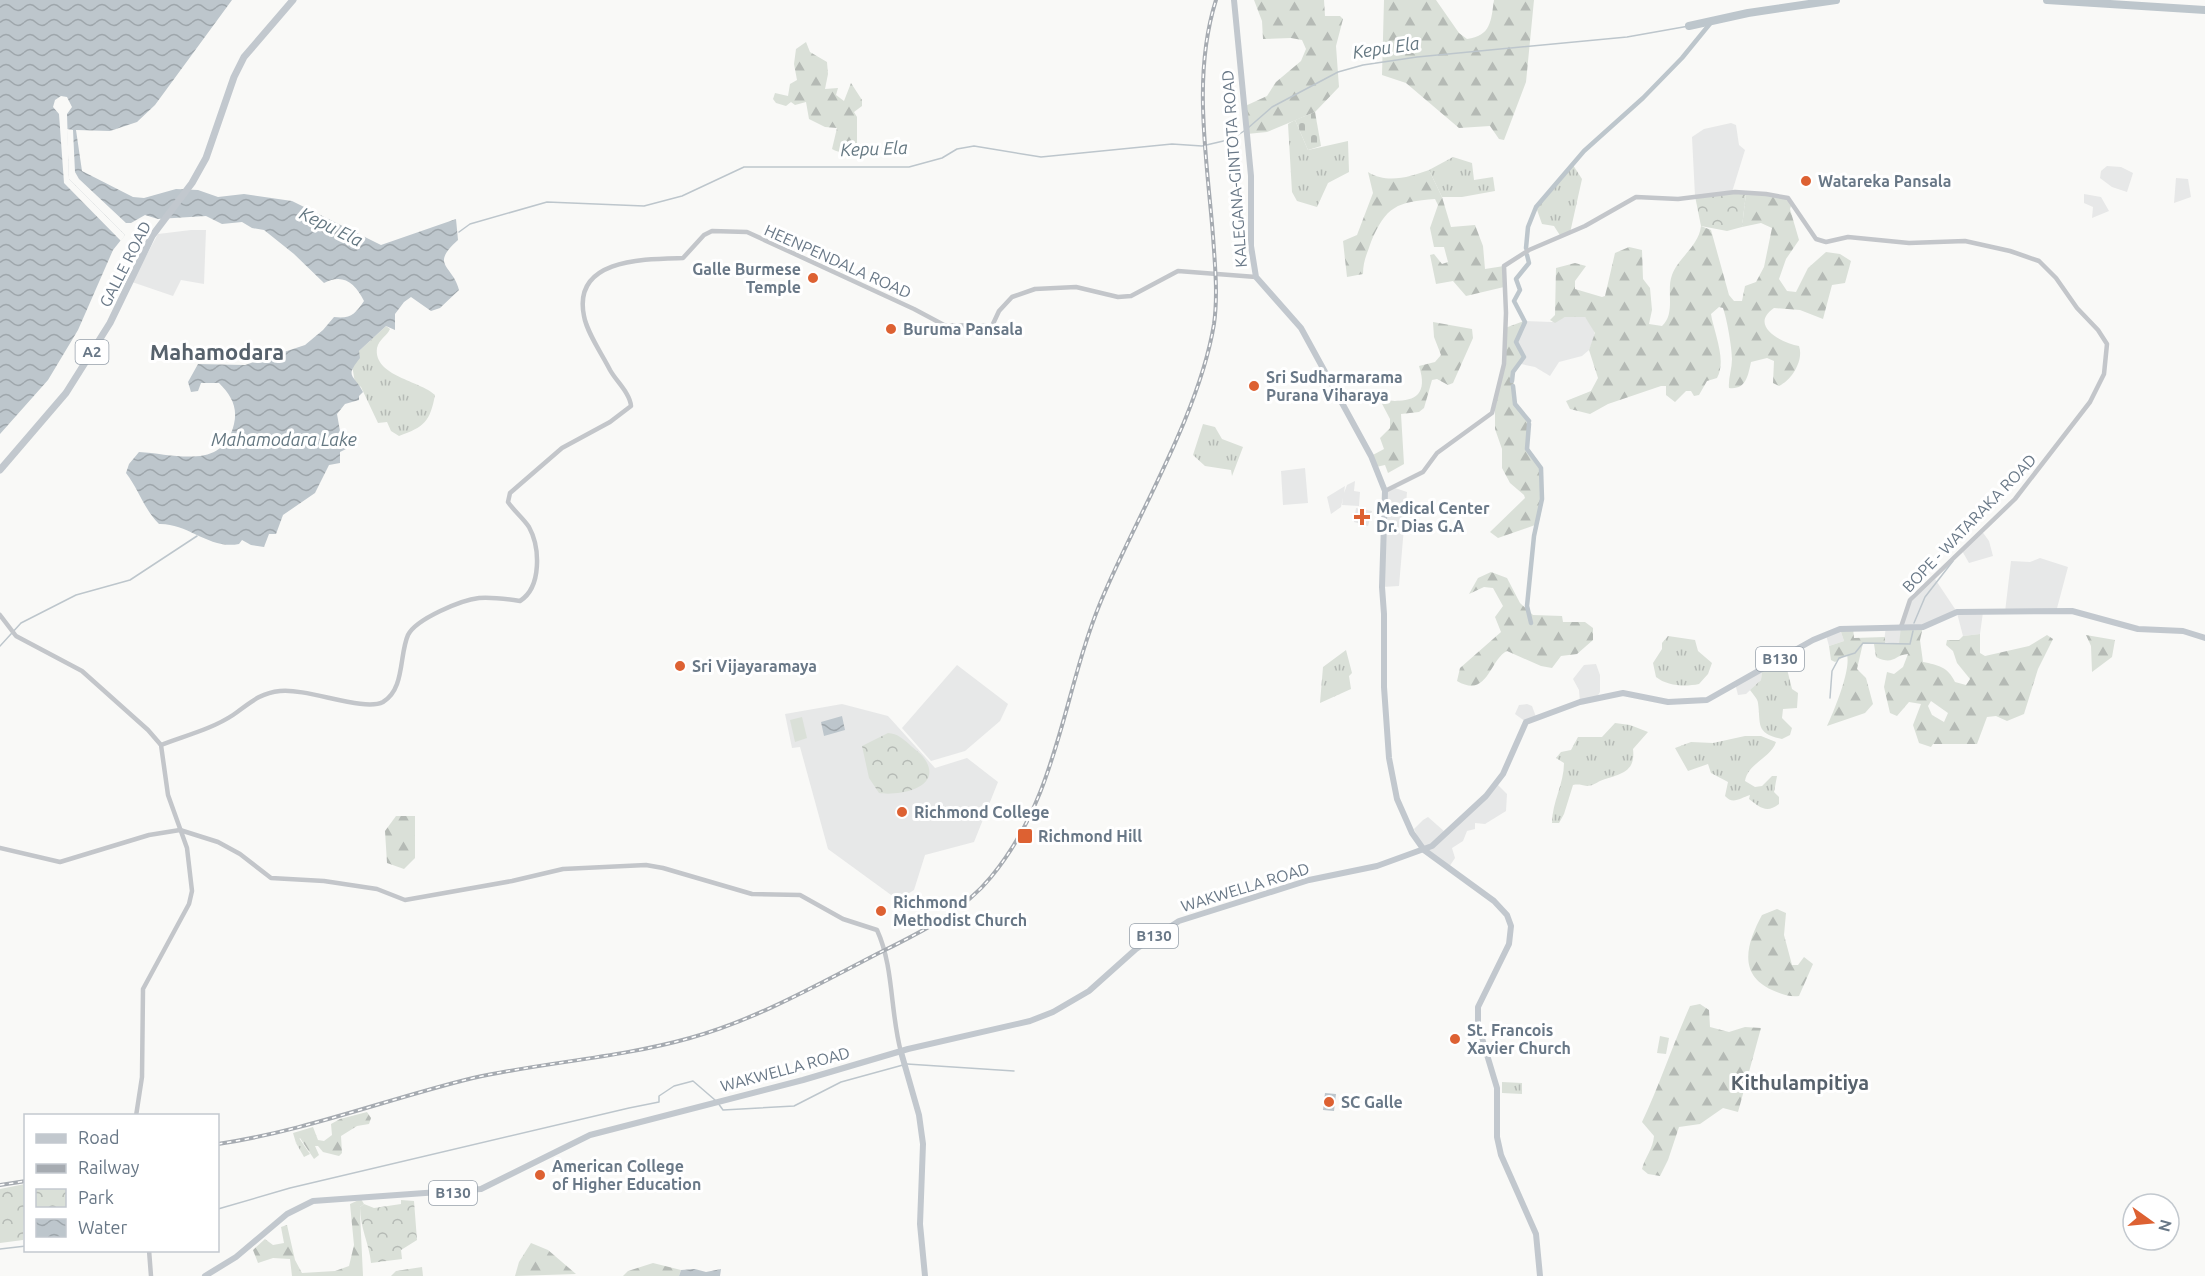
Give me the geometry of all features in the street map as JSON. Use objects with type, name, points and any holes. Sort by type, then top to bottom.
[{"type":"highway","name":"GALLE ROAD","points":[[0,470],[66,393],[110,322],[143,253],[163,220],[192,183],[206,158],[234,77],[244,57],[293,0]]},
{"type":"main road","name":"KALEGANA-GINTOTA ROAD","points":[[1234,0],[1251,176],[1251,246],[1256,277],[1301,328],[1371,456],[1385,491],[1382,587],[1386,716],[1393,783],[1412,833],[1415,854]]},
{"type":"main road","name":"WAKWELLA ROAD","points":[[205,1276],[236,1257],[286,1214],[306,1204],[481,1189],[590,1135],[900,1052],[1030,1021],[1053,1012],[1089,990],[1147,940],[1192,916],[1255,899],[1310,880],[1377,866],[1424,850],[1455,827],[1486,796],[1503,774],[1526,722],[1597,697],[1627,693],[1668,702],[1707,700],[1814,640],[1840,629],[1934,624],[1957,612],[2072,610],[2138,629],[2183,631],[2205,638]]},
{"type":"main road","name":"KALEGANA-GINTOTA ROAD","points":[[1412,833],[1424,850],[1494,901],[1506,915],[1511,926],[1509,944],[1478,1007],[1478,1025],[1497,1088],[1497,1137],[1501,1155],[1536,1234],[1540,1276]]},
{"type":"main road","points":[[900,1052],[919,1114],[923,1144],[920,1224],[925,1276]]},
{"type":"street","name":"BOPE - WATARAKA ROAD","points":[[1385,491],[1423,472],[1437,453],[1491,413],[1504,364],[1506,313],[1504,266],[1529,250],[1585,226],[1636,197],[1678,199],[1714,193],[1766,194],[1788,198],[1816,239],[1826,242],[1848,237],[1909,243],[1965,241],[2010,251],[2039,261],[2056,278],[2077,309],[2098,330],[2107,344],[2104,374],[2090,402],[2015,499],[1961,549],[1935,579],[1910,600],[1901,627]]},
{"type":"street","name":"HEENPENDALA ROAD","points":[[161,746],[232,716],[256,696],[279,691],[296,691],[362,705],[375,705],[385,701],[396,685],[407,637],[421,621],[475,598],[520,601],[526,597],[535,576],[535,539],[528,525],[508,502],[510,493],[562,448],[610,422],[631,406],[584,317],[583,296],[586,287],[599,272],[646,259],[683,258],[704,235],[712,231],[747,232],[915,309],[944,325],[992,326],[999,311],[1012,297],[1035,289],[1076,287],[1118,297],[1131,296],[1178,271],[1256,277]]},
{"type":"street","points":[[0,615],[15,634],[82,671],[148,730],[161,746],[168,795],[187,848],[192,891],[189,904],[143,989],[142,1077],[136,1114]]},
{"type":"street","points":[[0,848],[60,862],[149,835],[180,830],[234,850],[271,878],[324,881],[377,889],[405,900],[512,881],[563,869],[631,864],[663,868],[752,894],[800,895],[843,919],[877,930],[886,952],[893,1016],[900,1052]]},
{"type":"street","points":[[149,1252],[152,1276]]},
{"type":"shaded area","points":[[1731,123],[1736,125],[1739,145],[1745,150],[1732,192],[1695,196],[1692,137],[1704,129]]},
{"type":"shaded area","points":[[2107,166],[2121,167],[2133,173],[2127,192],[2112,187],[2100,178],[2101,171]]},
{"type":"shaded area","points":[[2176,178],[2188,179],[2191,197],[2174,203]]},
{"type":"shaded area","points":[[2084,194],[2101,197],[2109,211],[2092,218],[2093,207],[2084,203]]},
{"type":"shaded area","points":[[206,230],[204,284],[181,280],[173,296],[132,282],[158,234]]},
{"type":"shaded area","points":[[1565,317],[1585,317],[1594,328],[1595,337],[1589,350],[1582,356],[1559,362],[1550,376],[1535,367],[1521,364],[1523,354],[1516,342],[1524,321],[1552,322]]},
{"type":"shaded area","points":[[1305,468],[1308,503],[1283,505],[1281,471]]},
{"type":"shaded area","points":[[1355,481],[1354,491],[1360,492],[1359,506],[1342,505],[1343,498],[1341,507],[1331,514],[1327,497],[1345,486],[1344,493],[1347,485]]},
{"type":"shaded area","points":[[1392,487],[1407,492],[1399,586],[1382,587],[1385,491]]},
{"type":"shaded area","name":"Medical Center Dr. Dias G.A","points":[[1356,508],[1372,511],[1368,526],[1354,522]]},
{"type":"shaded area","points":[[1981,530],[1989,541],[1993,556],[1969,563],[1961,549]]},
{"type":"shaded area","points":[[2040,558],[2068,567],[2056,612],[2005,612],[2011,561],[2030,562]]},
{"type":"shaded area","points":[[1935,579],[1957,612],[1983,612],[1980,634],[1963,636],[1957,613],[1923,627],[1900,644],[1884,642],[1886,626],[1901,627],[1908,605]]},
{"type":"shaded area","points":[[1840,629],[1844,641],[1829,646],[1826,635]]},
{"type":"shaded area","points":[[1596,664],[1600,675],[1600,692],[1597,697],[1580,702],[1579,690],[1573,679],[1584,665]]},
{"type":"shaded area","points":[[957,665],[1008,704],[1000,721],[965,751],[931,761],[902,728]]},
{"type":"shaded area","points":[[1762,670],[1761,680],[1746,694],[1738,695],[1735,683]]},
{"type":"shaded area","name":"Richmond College","points":[[842,704],[888,716],[935,768],[967,758],[998,782],[974,842],[925,855],[914,890],[898,900],[828,849],[800,747],[792,748],[785,714]]},
{"type":"shaded area","points":[[1519,705],[1532,706],[1536,717],[1526,722],[1515,714]]},
{"type":"shaded area","points":[[1496,783],[1507,794],[1506,811],[1485,824],[1475,823],[1475,829],[1467,831],[1463,841],[1452,848],[1455,858],[1449,867],[1424,850],[1414,829],[1423,820],[1428,817],[1445,832]]},
{"type":"green space","points":[[1254,0],[1324,0],[1325,16],[1340,16],[1343,19],[1336,46],[1339,87],[1315,112],[1267,132],[1247,134],[1243,107],[1267,96],[1276,82],[1301,61],[1306,49],[1302,40],[1263,39],[1262,21]]},
{"type":"green space","points":[[1384,0],[1436,0],[1459,33],[1467,39],[1481,35],[1485,31],[1490,21],[1494,0],[1534,0],[1526,82],[1504,140],[1499,139],[1490,126],[1459,128],[1406,83],[1382,75]]},
{"type":"green space","points":[[806,42],[810,52],[827,62],[828,74],[825,89],[838,88],[836,95],[844,101],[851,83],[862,100],[862,106],[854,112],[857,117],[857,145],[849,152],[832,149],[837,128],[825,127],[809,119],[806,102],[795,105],[791,102],[786,106],[776,103],[773,99],[775,93],[788,96],[790,84],[797,80],[794,64],[796,49]]},
{"type":"green space","points":[[1315,112],[1321,146],[1308,150],[1295,120]]},
{"type":"green space","points":[[1295,120],[1308,150],[1348,141],[1349,172],[1328,183],[1317,207],[1297,201],[1292,192],[1288,124]]},
{"type":"green space","points":[[1453,157],[1472,163],[1474,180],[1493,177],[1495,191],[1462,197],[1442,197],[1429,170]]},
{"type":"green space","points":[[1573,165],[1582,179],[1570,233],[1561,237],[1554,226],[1542,224],[1536,207]]},
{"type":"green space","points":[[1429,170],[1442,197],[1451,227],[1475,225],[1483,246],[1485,269],[1504,266],[1504,287],[1466,296],[1453,281],[1436,284],[1430,255],[1434,254],[1442,264],[1448,262],[1444,247],[1434,247],[1430,228],[1438,205],[1435,199],[1402,204],[1388,213],[1371,242],[1364,261],[1363,274],[1347,277],[1343,241],[1357,235],[1373,193],[1368,172],[1375,176],[1391,178],[1406,177]]},
{"type":"green space","points":[[1746,193],[1782,196],[1792,203],[1790,209],[1799,240],[1786,259],[1779,279],[1787,291],[1796,292],[1808,268],[1826,252],[1840,254],[1851,261],[1845,283],[1832,285],[1823,319],[1800,310],[1774,308],[1767,315],[1766,327],[1770,333],[1799,346],[1800,357],[1796,369],[1788,379],[1779,386],[1773,383],[1774,361],[1767,358],[1751,362],[1743,384],[1729,388],[1731,348],[1725,313],[1723,308],[1719,307],[1711,314],[1719,346],[1720,371],[1717,378],[1707,381],[1699,395],[1694,396],[1691,391],[1686,391],[1675,402],[1666,395],[1666,386],[1661,386],[1608,404],[1590,414],[1570,409],[1566,401],[1591,391],[1598,378],[1589,350],[1595,333],[1585,317],[1565,317],[1555,323],[1550,320],[1555,315],[1556,268],[1575,263],[1586,266],[1575,281],[1575,289],[1602,297],[1605,296],[1615,253],[1629,247],[1642,250],[1643,279],[1650,288],[1652,310],[1649,324],[1662,326],[1669,315],[1672,275],[1693,246],[1701,226],[1711,230],[1729,295],[1734,301],[1742,301],[1745,286],[1756,282],[1764,267],[1772,228],[1761,223],[1742,227]]},
{"type":"green space","points":[[1746,193],[1742,227],[1727,231],[1701,226],[1695,196]]},
{"type":"green space","points":[[1524,321],[1516,342],[1523,353],[1523,361],[1517,367],[1513,377],[1515,404],[1530,422],[1527,449],[1534,455],[1542,473],[1542,505],[1538,524],[1498,538],[1490,532],[1525,498],[1510,483],[1502,468],[1502,449],[1495,429],[1495,407],[1505,364],[1505,328]]},
{"type":"green space","points":[[1433,322],[1472,329],[1473,338],[1453,383],[1448,385],[1437,379],[1432,380],[1424,408],[1419,412],[1401,414],[1404,464],[1388,473],[1385,465],[1376,467],[1371,456],[1384,449],[1380,438],[1390,428],[1390,419],[1380,400],[1408,400],[1419,392],[1422,377],[1419,366],[1435,362],[1441,355],[1434,337]]},
{"type":"green space","points":[[386,326],[390,329],[377,348],[382,365],[399,377],[435,395],[431,412],[424,422],[414,430],[399,436],[391,431],[387,422],[378,423],[361,387],[355,383],[352,365],[359,358],[359,351]]},
{"type":"green space","points":[[1203,424],[1215,427],[1222,439],[1243,447],[1232,476],[1231,470],[1205,466],[1193,455]]},
{"type":"green space","points":[[1491,572],[1507,578],[1520,603],[1533,615],[1562,616],[1563,622],[1585,622],[1593,628],[1593,640],[1577,654],[1561,656],[1552,668],[1541,666],[1507,651],[1482,682],[1467,685],[1457,681],[1460,668],[1501,632],[1495,617],[1503,606],[1493,588],[1484,587],[1469,594],[1478,578]]},
{"type":"green space","points":[[1901,627],[1923,627],[1920,640],[1923,662],[1942,667],[1955,682],[1966,685],[1970,679],[1957,663],[1953,651],[1946,645],[1947,640],[1959,640],[1963,636],[1980,634],[1980,653],[1985,656],[2029,646],[2047,635],[2053,639],[2038,669],[2024,714],[2007,721],[1996,716],[1987,717],[1977,744],[1933,744],[1931,747],[1919,743],[1913,725],[1921,704],[1909,702],[1897,716],[1890,713],[1884,687],[1887,672],[1894,674],[1903,667],[1908,654],[1890,660],[1882,659],[1876,657],[1874,644],[1863,643],[1857,669],[1866,678],[1873,704],[1865,713],[1827,726],[1847,670],[1847,655],[1835,662],[1831,660],[1829,646],[1844,641],[1840,629],[1853,628],[1854,638],[1885,637],[1885,643],[1899,644]],"holes":[[[1931,701],[1948,713],[1944,722],[1932,715],[1928,706]]]},
{"type":"green space","points":[[2086,635],[2115,640],[2112,657],[2092,672],[2091,646]]},
{"type":"green space","points":[[1668,636],[1695,640],[1698,651],[1712,663],[1708,674],[1699,684],[1676,685],[1656,677],[1653,663],[1662,649],[1662,643]]},
{"type":"green space","points":[[1346,650],[1352,673],[1349,676],[1351,689],[1320,703],[1323,667]]},
{"type":"green space","points":[[1784,657],[1792,689],[1798,693],[1797,708],[1783,709],[1782,718],[1792,728],[1790,735],[1782,739],[1763,731],[1758,701],[1750,690],[1761,680],[1762,670]]},
{"type":"green space","points":[[802,717],[807,738],[795,742],[790,720]]},
{"type":"green space","points":[[1615,723],[1630,725],[1648,732],[1633,749],[1632,764],[1624,772],[1592,785],[1573,785],[1564,814],[1559,823],[1552,823],[1564,763],[1556,758],[1561,752],[1571,750],[1578,737],[1602,737]]},
{"type":"green space","points":[[888,733],[902,738],[926,761],[929,771],[928,778],[915,789],[906,792],[879,793],[869,778],[862,746]]},
{"type":"green space","points":[[1745,736],[1761,736],[1776,742],[1773,748],[1750,770],[1745,781],[1755,787],[1762,786],[1772,776],[1777,776],[1774,792],[1779,797],[1779,804],[1770,809],[1756,805],[1749,799],[1750,795],[1737,800],[1728,799],[1725,796],[1728,782],[1711,773],[1708,764],[1688,771],[1675,748],[1691,742],[1713,743]]},
{"type":"green space","points":[[396,816],[415,816],[415,858],[404,869],[387,863],[385,831]]},
{"type":"green space","points":[[1777,909],[1786,913],[1784,935],[1792,965],[1798,965],[1804,957],[1813,964],[1799,996],[1788,996],[1772,990],[1761,983],[1750,967],[1748,957],[1752,936],[1762,915]]},
{"type":"green space","points":[[1700,1004],[1709,1010],[1710,1027],[1729,1032],[1745,1027],[1761,1028],[1738,1112],[1723,1108],[1700,1124],[1679,1127],[1660,1176],[1648,1174],[1642,1169],[1654,1136],[1642,1122],[1690,1006]]},
{"type":"green space","points":[[1660,1036],[1669,1038],[1666,1054],[1657,1053]]},
{"type":"green space","points":[[1502,1082],[1522,1083],[1522,1094],[1502,1093]]},
{"type":"green space","points":[[367,1112],[371,1118],[369,1124],[357,1126],[341,1136],[342,1153],[339,1156],[323,1152],[315,1146],[319,1155],[314,1159],[300,1138],[296,1143],[293,1133],[313,1127],[318,1140],[324,1141],[332,1135],[331,1124],[340,1119]]},
{"type":"green space","points":[[299,1138],[310,1154],[304,1157],[296,1143]]},
{"type":"green space","points":[[24,1184],[23,1240],[0,1243],[0,1189]]},
{"type":"green space","points":[[361,1199],[364,1204],[360,1207],[363,1276],[292,1276],[290,1259],[273,1258],[258,1263],[253,1250],[265,1239],[273,1245],[284,1243],[281,1227],[287,1225],[295,1260],[302,1273],[335,1271],[349,1266],[354,1245],[350,1204]]},
{"type":"green space","points":[[401,1200],[414,1201],[417,1240],[401,1250],[402,1259],[371,1263],[361,1222],[360,1207],[364,1204],[374,1208],[401,1204]]},
{"type":"green space","points":[[531,1243],[548,1250],[576,1274],[515,1276],[519,1262]]},
{"type":"green space","points":[[653,1263],[681,1270],[679,1276],[623,1276],[628,1271]]},
{"type":"green space","points":[[422,1267],[423,1276],[391,1276],[396,1271]]},
{"type":"water","name":"Mahamodara Lake","points":[[0,0],[232,0],[155,105],[137,122],[110,131],[76,130],[82,171],[133,197],[144,198],[176,189],[198,190],[218,197],[244,194],[292,201],[381,245],[456,219],[458,240],[445,255],[444,261],[459,290],[440,308],[431,311],[411,297],[395,314],[395,330],[386,326],[359,351],[360,358],[352,369],[352,376],[363,392],[359,400],[345,404],[337,414],[340,431],[336,436],[346,449],[340,452],[340,463],[329,465],[315,493],[283,515],[276,534],[269,534],[264,547],[251,545],[242,540],[239,544],[218,543],[180,528],[159,524],[149,512],[126,473],[129,464],[139,452],[182,456],[209,454],[220,448],[228,439],[235,418],[232,402],[219,383],[201,383],[198,391],[191,392],[188,382],[198,364],[245,365],[305,345],[334,317],[352,315],[364,301],[357,289],[348,282],[337,279],[324,283],[294,254],[264,230],[252,228],[242,222],[222,224],[206,216],[158,219],[145,215],[131,223],[126,223],[79,179],[75,172],[73,130],[67,129],[69,179],[125,235],[113,250],[78,330],[48,380],[0,434]]},
{"type":"water","points":[[842,716],[845,730],[824,736],[821,722]]},
{"type":"water","name":"SC Galle","points":[[1325,1093],[1336,1094],[1334,1111],[1323,1110]]},
{"type":"water","points":[[695,1269],[706,1272],[721,1269],[720,1276],[679,1276],[681,1270]]},
{"type":"pier","points":[[61,96],[67,97],[72,107],[67,114],[69,179],[125,235],[121,241],[64,183],[59,114],[53,107],[55,100]]},
{"type":"waterway","name":"Kepu Ela","points":[[1689,26],[1748,13],[1836,0]]},
{"type":"waterway","name":"Kepu Ela","points":[[2047,0],[2205,10]]},
{"type":"waterway","points":[[1526,248],[1528,227],[1536,207],[1584,151],[1643,98],[1682,58],[1713,20]]},
{"type":"waterway","name":"Kepu Ela","points":[[1248,128],[1272,107],[1338,72],[1363,65],[1417,57],[1627,37],[1689,26]]},
{"type":"waterway","name":"Kepu Ela","points":[[459,232],[470,224],[547,202],[644,206],[682,196],[744,167],[909,167],[942,158],[957,149],[974,146],[1041,157],[1172,144],[1202,146],[1232,139],[1244,131]]},
{"type":"waterway","points":[[1512,381],[1513,372],[1524,357],[1516,342],[1525,322],[1514,301],[1520,290],[1516,279],[1529,263],[1527,255]]},
{"type":"waterway","points":[[1513,386],[1515,404],[1529,421]]},
{"type":"waterway","points":[[1529,424],[1527,449],[1541,468],[1542,499],[1534,536],[1527,606],[1531,623]]},
{"type":"waterway","points":[[0,646],[21,623],[76,595],[130,580],[197,536]]},
{"type":"waterway","points":[[1914,623],[1925,597],[1953,561]]},
{"type":"waterway","points":[[1830,698],[1832,671],[1839,658],[1855,653],[1863,643],[1910,644],[1913,631]]},
{"type":"waterway","points":[[907,1064],[1014,1071]]},
{"type":"waterway","points":[[718,1103],[723,1110],[794,1106],[841,1082],[903,1065]]},
{"type":"waterway","points":[[219,1209],[290,1188],[659,1102],[659,1096],[674,1086],[693,1081],[715,1100]]},
{"type":"waterway","points":[[0,1249],[24,1246]]},
{"type":"railway","points":[[219,1144],[314,1123],[473,1078],[663,1045],[714,1031],[784,1001],[922,931],[966,902],[991,877],[1014,845],[1031,812],[1057,744],[1088,636],[1101,601],[1181,429],[1206,359],[1214,324],[1216,291],[1203,117],[1203,88],[1209,29],[1216,0]]},
{"type":"railway","points":[[0,1185],[24,1181]]},
{"type":"place","name":"Watareka Pansala","points":[[1806,181]]},
{"type":"place","name":"Galle Burmese Temple","points":[[813,278]]},
{"type":"place","name":"Buruma Pansala","points":[[891,329]]},
{"type":"place","name":"Sri Sudharmarama Purana Viharaya","points":[[1254,386]]},
{"type":"place","name":"Medical Center Dr. Dias G.A","points":[[1362,517]]},
{"type":"place","name":"Sri Vijayaramaya","points":[[680,666]]},
{"type":"place","name":"Richmond College","points":[[902,812]]},
{"type":"place","name":"Richmond Hill","points":[[1025,836]]},
{"type":"place","name":"Richmond Methodist Church","points":[[881,911]]},
{"type":"place","name":"St. Francois Xavier Church","points":[[1455,1039]]},
{"type":"place","name":"SC Galle","points":[[1329,1102]]},
{"type":"place","name":"American College of Higher Education","points":[[540,1175]]},
{"type":"district","name":"Mahamodara","points":[[217,352]]},
{"type":"district","name":"Kithulampitiya","points":[[1800,1083]]}]
